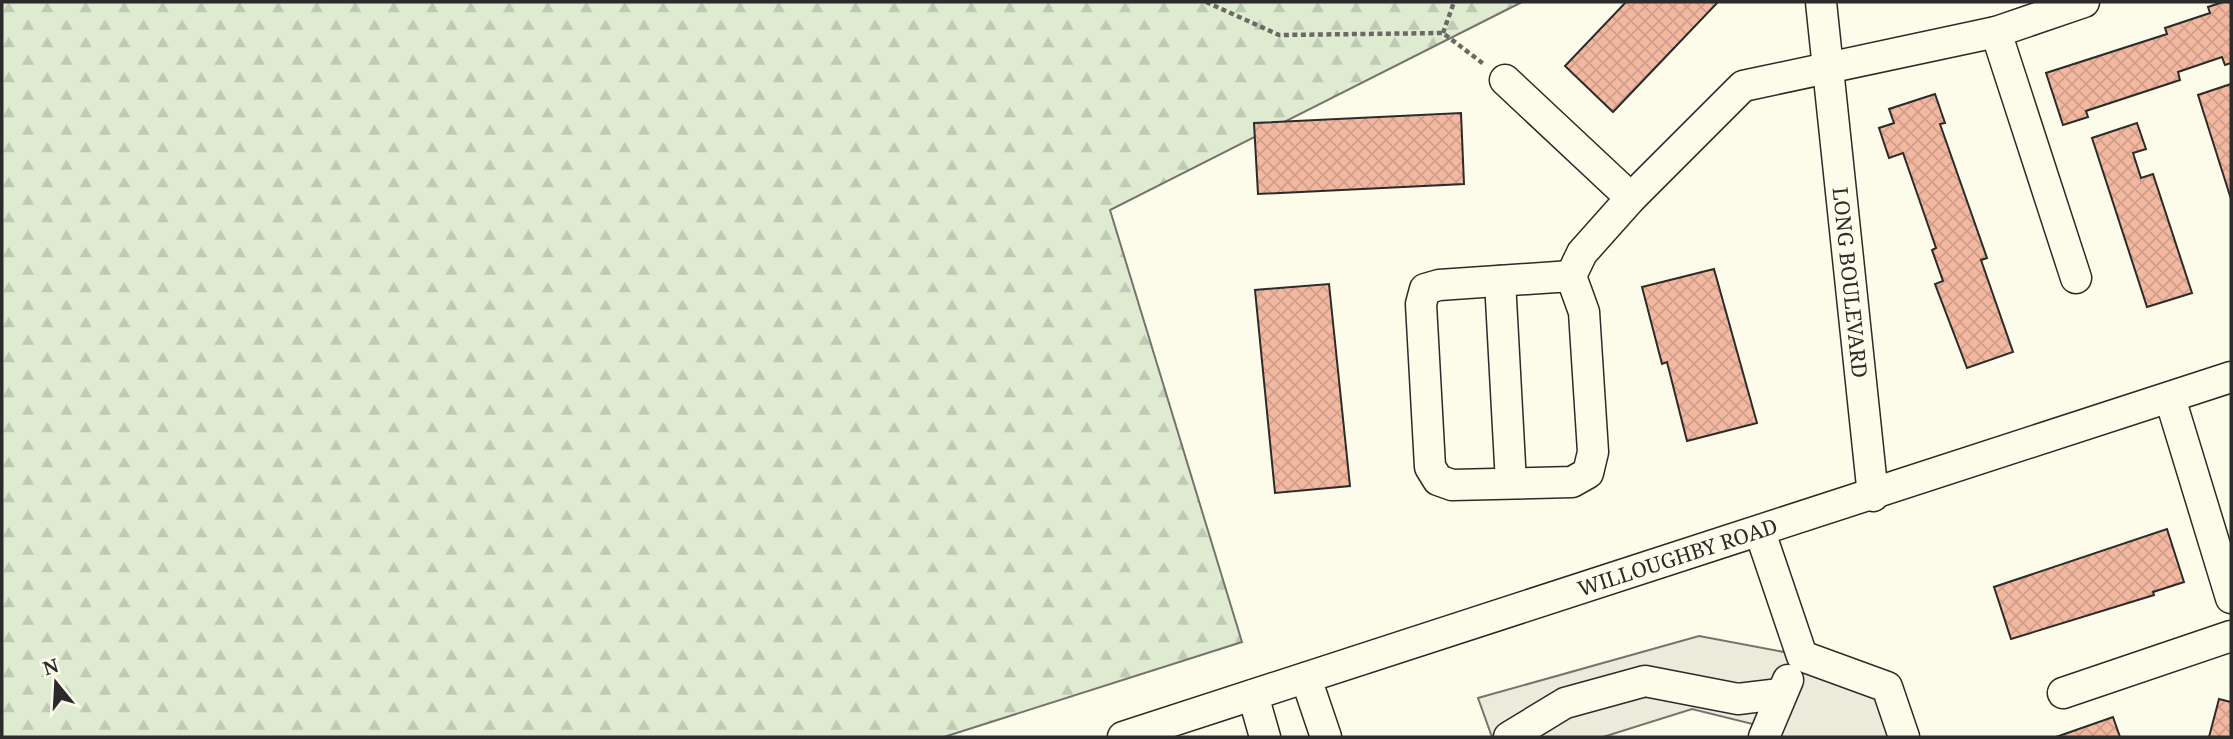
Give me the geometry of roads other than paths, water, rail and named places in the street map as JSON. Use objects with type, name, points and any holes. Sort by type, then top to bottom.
[{"type":"street","name":"LONG BOULEVARD","points":[[1821,2],[1873,496]]},
{"type":"street","points":[[1571,276],[1440,285],[1425,289],[1421,304],[1430,467],[1438,480],[1452,485],[1572,482],[1588,473],[1592,453],[1584,312],[1571,276],[1582,253],[1631,198],[1743,86],[1996,32],[2084,2]]},
{"type":"street","points":[[1996,32],[2076,278]]},
{"type":"street","points":[[1505,80],[1631,198]]},
{"type":"street","points":[[1500,281],[1510,483]]},
{"type":"street","name":"WILLOUGHBY ROAD","points":[[1123,737],[1873,496],[2231,377]]},
{"type":"street","points":[[2170,398],[2231,598]]},
{"type":"street","points":[[1760,532],[1802,656],[1780,694],[1764,737]]},
{"type":"street","points":[[2063,693],[2231,636]]},
{"type":"street","points":[[1802,656],[1887,687],[1904,737]]},
{"type":"street","points":[[1306,678],[1326,737]]},
{"type":"street","points":[[1509,737],[1565,703],[1645,681],[1738,699],[1780,694]]},
{"type":"street","points":[[1253,695],[1265,737]]}]
